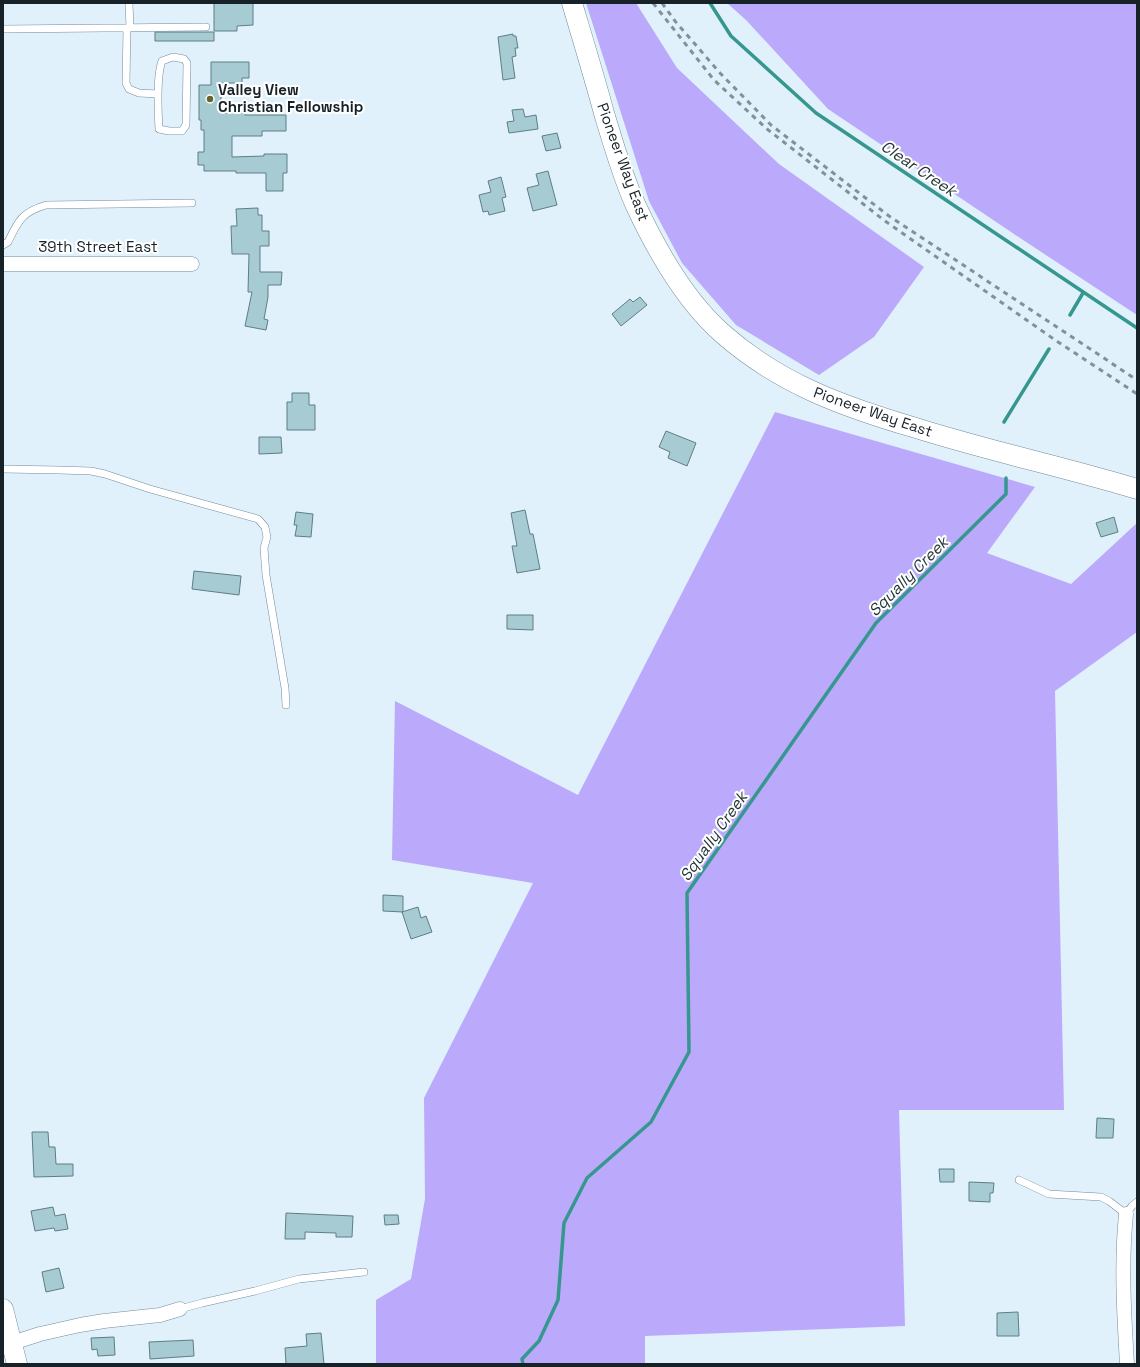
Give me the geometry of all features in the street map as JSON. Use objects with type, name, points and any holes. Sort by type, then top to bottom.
[{"type":"main road","name":"Pioneer Way East","points":[[572,3],[613,142],[635,204],[650,236],[673,275],[698,308],[722,333],[770,370],[803,388],[870,414],[952,439],[1137,488]]},
{"type":"main road","points":[[3,1309],[18,1364]]},
{"type":"street","name":"39th Street East","points":[[3,264],[192,264]]},
{"type":"street","points":[[1126,1214],[1123,1255],[1123,1298],[1127,1364]]},
{"type":"street","points":[[12,1343],[62,1329],[104,1321],[160,1315],[180,1309]]},
{"type":"lane","points":[[129,3],[126,83],[129,89],[139,93],[158,94]]},
{"type":"lane","points":[[3,29],[206,27]]},
{"type":"lane","points":[[173,57],[184,59],[187,63],[186,125],[182,131],[159,129],[158,94],[160,67],[162,61],[173,57]]},
{"type":"lane","points":[[3,245],[8,242],[17,223],[23,216],[35,208],[46,205],[192,203]]},
{"type":"lane","points":[[3,469],[59,470],[105,474],[150,489],[258,518],[265,527],[267,538],[264,548],[266,575],[285,688],[286,705]]},
{"type":"lane","points":[[1019,1180],[1049,1194],[1101,1197],[1126,1214],[1137,1202]]},
{"type":"lane","points":[[180,1309],[255,1292],[300,1279],[364,1272]]},
{"type":"shaded area","points":[[586,3],[636,3],[677,68],[779,164],[924,267],[874,337],[819,375],[736,325],[682,263],[649,201]]},
{"type":"shaded area","points":[[727,3],[1137,3],[1137,315],[828,109],[746,20]]},
{"type":"shaded area","points":[[775,412],[1035,487],[987,553],[1071,584],[1137,523],[1137,632],[1055,691],[1064,1110],[899,1110],[905,1326],[645,1336],[645,1364],[376,1364],[376,1300],[411,1279],[425,1199],[424,1098],[533,883],[392,860],[395,701],[578,795]]},
{"type":"building","points":[[214,3],[253,3],[253,25],[237,26],[237,31],[214,31]]},
{"type":"building","points":[[155,32],[214,32],[214,41],[155,41]]},
{"type":"building","points":[[513,34],[513,36],[516,36],[518,48],[515,48],[516,56],[512,57],[515,78],[503,80],[498,37]]},
{"type":"building","points":[[211,62],[249,62],[249,78],[242,78],[242,83],[221,83],[221,113],[245,113],[245,115],[286,115],[286,131],[262,131],[262,136],[232,136],[232,157],[264,156],[264,154],[287,154],[287,173],[283,173],[283,191],[266,191],[266,173],[204,171],[204,165],[198,165],[198,152],[204,152],[204,130],[201,130],[201,120],[199,120],[199,85],[211,85]]},
{"type":"building","points":[[523,109],[525,117],[536,115],[538,129],[509,133],[507,122],[514,121],[512,110]]},
{"type":"building","points":[[557,133],[561,148],[546,151],[542,136]]},
{"type":"building","points":[[548,171],[557,205],[533,211],[527,188],[539,185],[536,174]]},
{"type":"building","points":[[501,177],[506,197],[502,198],[505,211],[489,215],[488,211],[483,212],[479,195],[491,192],[488,181]]},
{"type":"building","points":[[258,208],[258,215],[262,215],[262,231],[269,231],[269,246],[260,246],[260,272],[282,272],[281,285],[268,285],[268,297],[264,319],[268,320],[266,330],[245,326],[252,292],[248,292],[249,254],[232,254],[231,226],[237,226],[236,209]]},
{"type":"building","points":[[640,297],[647,305],[621,326],[612,314],[630,299],[633,302]]},
{"type":"building","points":[[292,393],[309,393],[309,405],[315,405],[315,430],[287,430],[287,402],[292,402]]},
{"type":"building","points":[[666,431],[696,443],[687,466],[668,458],[670,452],[659,447]]},
{"type":"building","points":[[259,437],[281,437],[282,453],[259,454]]},
{"type":"building","points":[[525,510],[530,534],[533,534],[540,569],[517,573],[512,546],[517,546],[511,513]]},
{"type":"building","points":[[296,512],[313,514],[311,537],[295,536],[297,525],[294,525]]},
{"type":"building","points":[[1114,517],[1118,532],[1101,537],[1096,523]]},
{"type":"building","points":[[194,571],[241,576],[239,595],[192,589]]},
{"type":"building","points":[[507,615],[533,615],[533,630],[507,629]]},
{"type":"building","points":[[383,895],[403,896],[403,912],[383,911]]},
{"type":"building","points":[[418,907],[421,918],[426,916],[432,932],[411,939],[402,912]]},
{"type":"building","points":[[1097,1118],[1114,1119],[1113,1138],[1096,1138]]},
{"type":"building","points":[[32,1132],[48,1132],[49,1147],[55,1147],[56,1164],[73,1164],[73,1176],[34,1177]]},
{"type":"building","points":[[939,1169],[954,1169],[954,1182],[940,1182]]},
{"type":"building","points":[[969,1182],[994,1183],[993,1193],[990,1193],[990,1202],[969,1201]]},
{"type":"building","points":[[53,1207],[55,1216],[65,1214],[68,1229],[55,1231],[54,1228],[35,1231],[31,1211]]},
{"type":"building","points":[[286,1213],[353,1216],[352,1237],[336,1237],[336,1233],[305,1232],[305,1239],[285,1239]]},
{"type":"building","points":[[384,1215],[398,1215],[399,1224],[385,1225]]},
{"type":"building","points":[[59,1268],[64,1288],[46,1292],[42,1272]]},
{"type":"building","points":[[1018,1312],[1019,1336],[997,1336],[997,1313]]},
{"type":"building","points":[[321,1333],[324,1364],[286,1364],[285,1348],[307,1346],[306,1334]]},
{"type":"building","points":[[114,1337],[115,1355],[98,1356],[97,1349],[92,1350],[91,1338]]},
{"type":"building","points":[[193,1340],[194,1356],[150,1359],[149,1342]]},
{"type":"waterway","name":"Clear Creek","points":[[710,3],[731,36],[816,113],[1137,328]]},
{"type":"waterway","name":"Squally Creek","points":[[1070,315],[1083,293]]},
{"type":"waterway","name":"Squally Creek","points":[[1004,422],[1049,349]]},
{"type":"waterway","name":"Squally Creek","points":[[523,1364],[522,1359],[539,1341],[558,1300],[564,1223],[587,1178],[651,1122],[689,1052],[687,893],[876,623],[1006,494],[1006,478]]},
{"type":"railway","points":[[653,3],[714,80],[767,129],[885,221],[1058,342],[1137,394]]},
{"type":"railway","points":[[662,3],[675,21],[720,73],[771,125],[889,216],[1137,380]]},
{"type":"place","name":"Valley View Christian Fellowship","points":[[210,99]]}]
